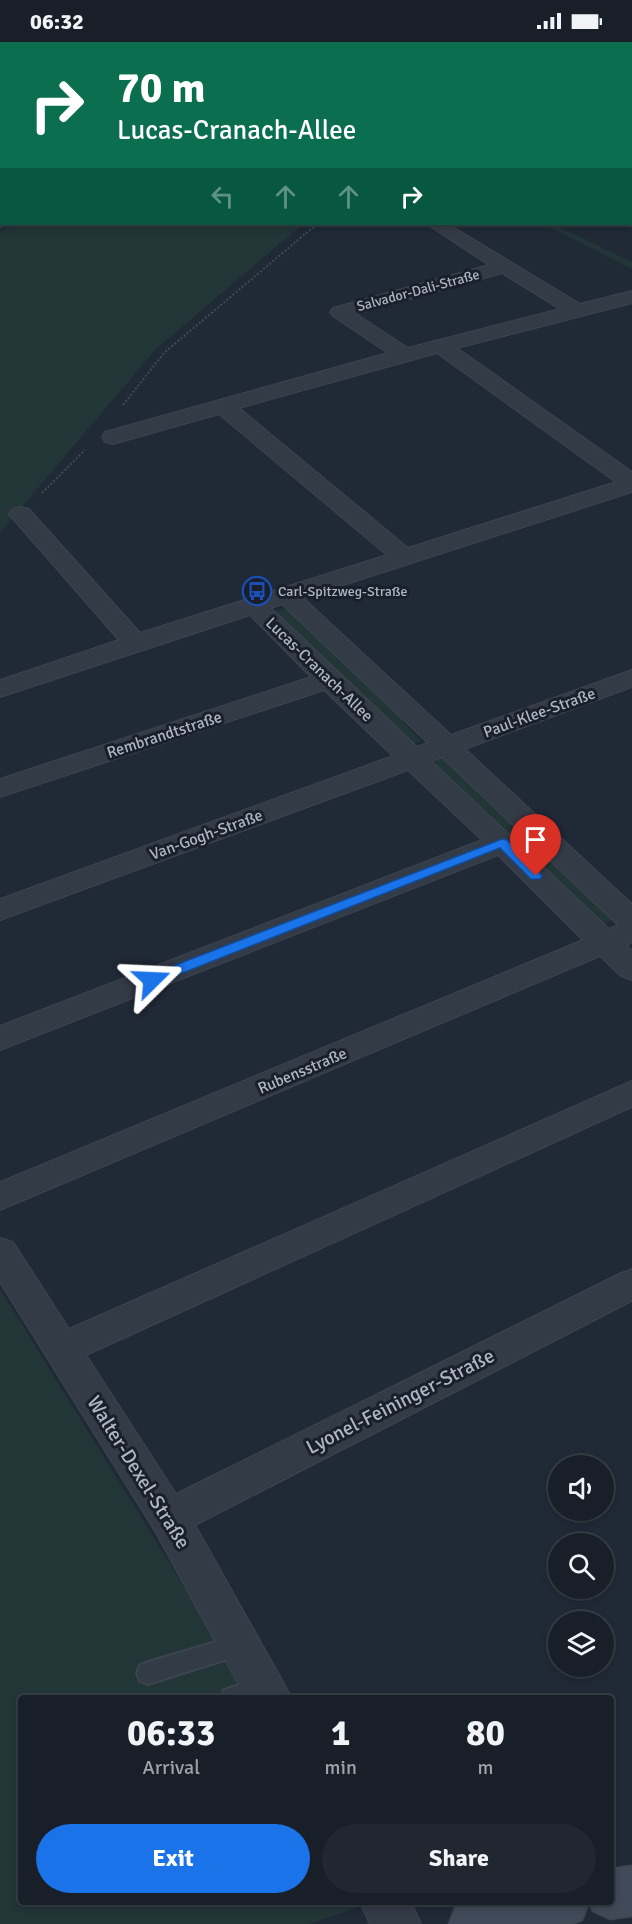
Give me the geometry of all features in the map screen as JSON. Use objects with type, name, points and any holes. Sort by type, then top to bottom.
[{"type":"street","name":"Salvador-Dali-Straße","points":[[438,225],[576,311]]},
{"type":"street","name":"Salvador-Dali-Straße","points":[[405,355],[340,312],[502,267]]},
{"type":"street","points":[[113,437],[405,355],[632,297]]},
{"type":"street","points":[[442,347],[632,484]]},
{"type":"street","points":[[222,405],[404,557]]},
{"type":"street","points":[[286,595],[632,484]]},
{"type":"street","points":[[21,514],[135,643]]},
{"type":"street","name":"Lucas-Cranach-Allee","points":[[632,921],[286,595],[254,605],[329,680],[502,843],[618,936],[632,969]]},
{"type":"street","points":[[0,689],[254,605]]},
{"type":"street","name":"Paul-Klee-Straße","points":[[447,746],[632,678]]},
{"type":"street","name":"Rembrandtstraße","points":[[0,788],[329,680]]},
{"type":"street","points":[[413,758],[447,746]]},
{"type":"street","name":"Van-Gogh-Straße","points":[[0,910],[413,758]]},
{"type":"street","points":[[0,1039],[502,843]]},
{"type":"street","name":"Rubensstraße","points":[[0,1197],[618,936]]},
{"type":"street","points":[[62,1349],[632,1093]]},
{"type":"street","name":"Walter-Dexel-Straße","points":[[0,1252],[169,1518],[240,1645],[255,1694]]},
{"type":"street","name":"Lyonel-Feininger-Straße","points":[[169,1518],[632,1284]]},
{"type":"street","points":[[614,1893],[632,1891]]},
{"type":"street","points":[[386,1905],[397,1924]]},
{"type":"street","points":[[474,1924],[552,1905]]},
{"type":"lane","points":[[148,1673],[240,1645]]},
{"type":"path","points":[[121,407],[164,353],[315,225]]},
{"type":"path","points":[[21,514],[92,443]]},
{"type":"shaded area","points":[[12,225],[302,225],[155,350],[0,533],[0,232]]},
{"type":"shaded area","points":[[545,225],[555,225],[632,262],[632,269]]},
{"type":"shaded area","points":[[289,607],[404,717],[401,720],[421,741],[413,744],[294,635],[276,611]]},
{"type":"shaded area","points":[[443,757],[613,919],[603,926],[434,764],[436,760]]},
{"type":"shaded area","points":[[0,1289],[212,1632],[246,1695],[18,1695],[18,1905],[363,1905],[310,1924],[0,1924]]},
{"type":"place","name":"Carl-Spitzweg-Straße","points":[[257,591]]},
{"type":"route","points":[[152,980],[502,843],[536,876]]}]
